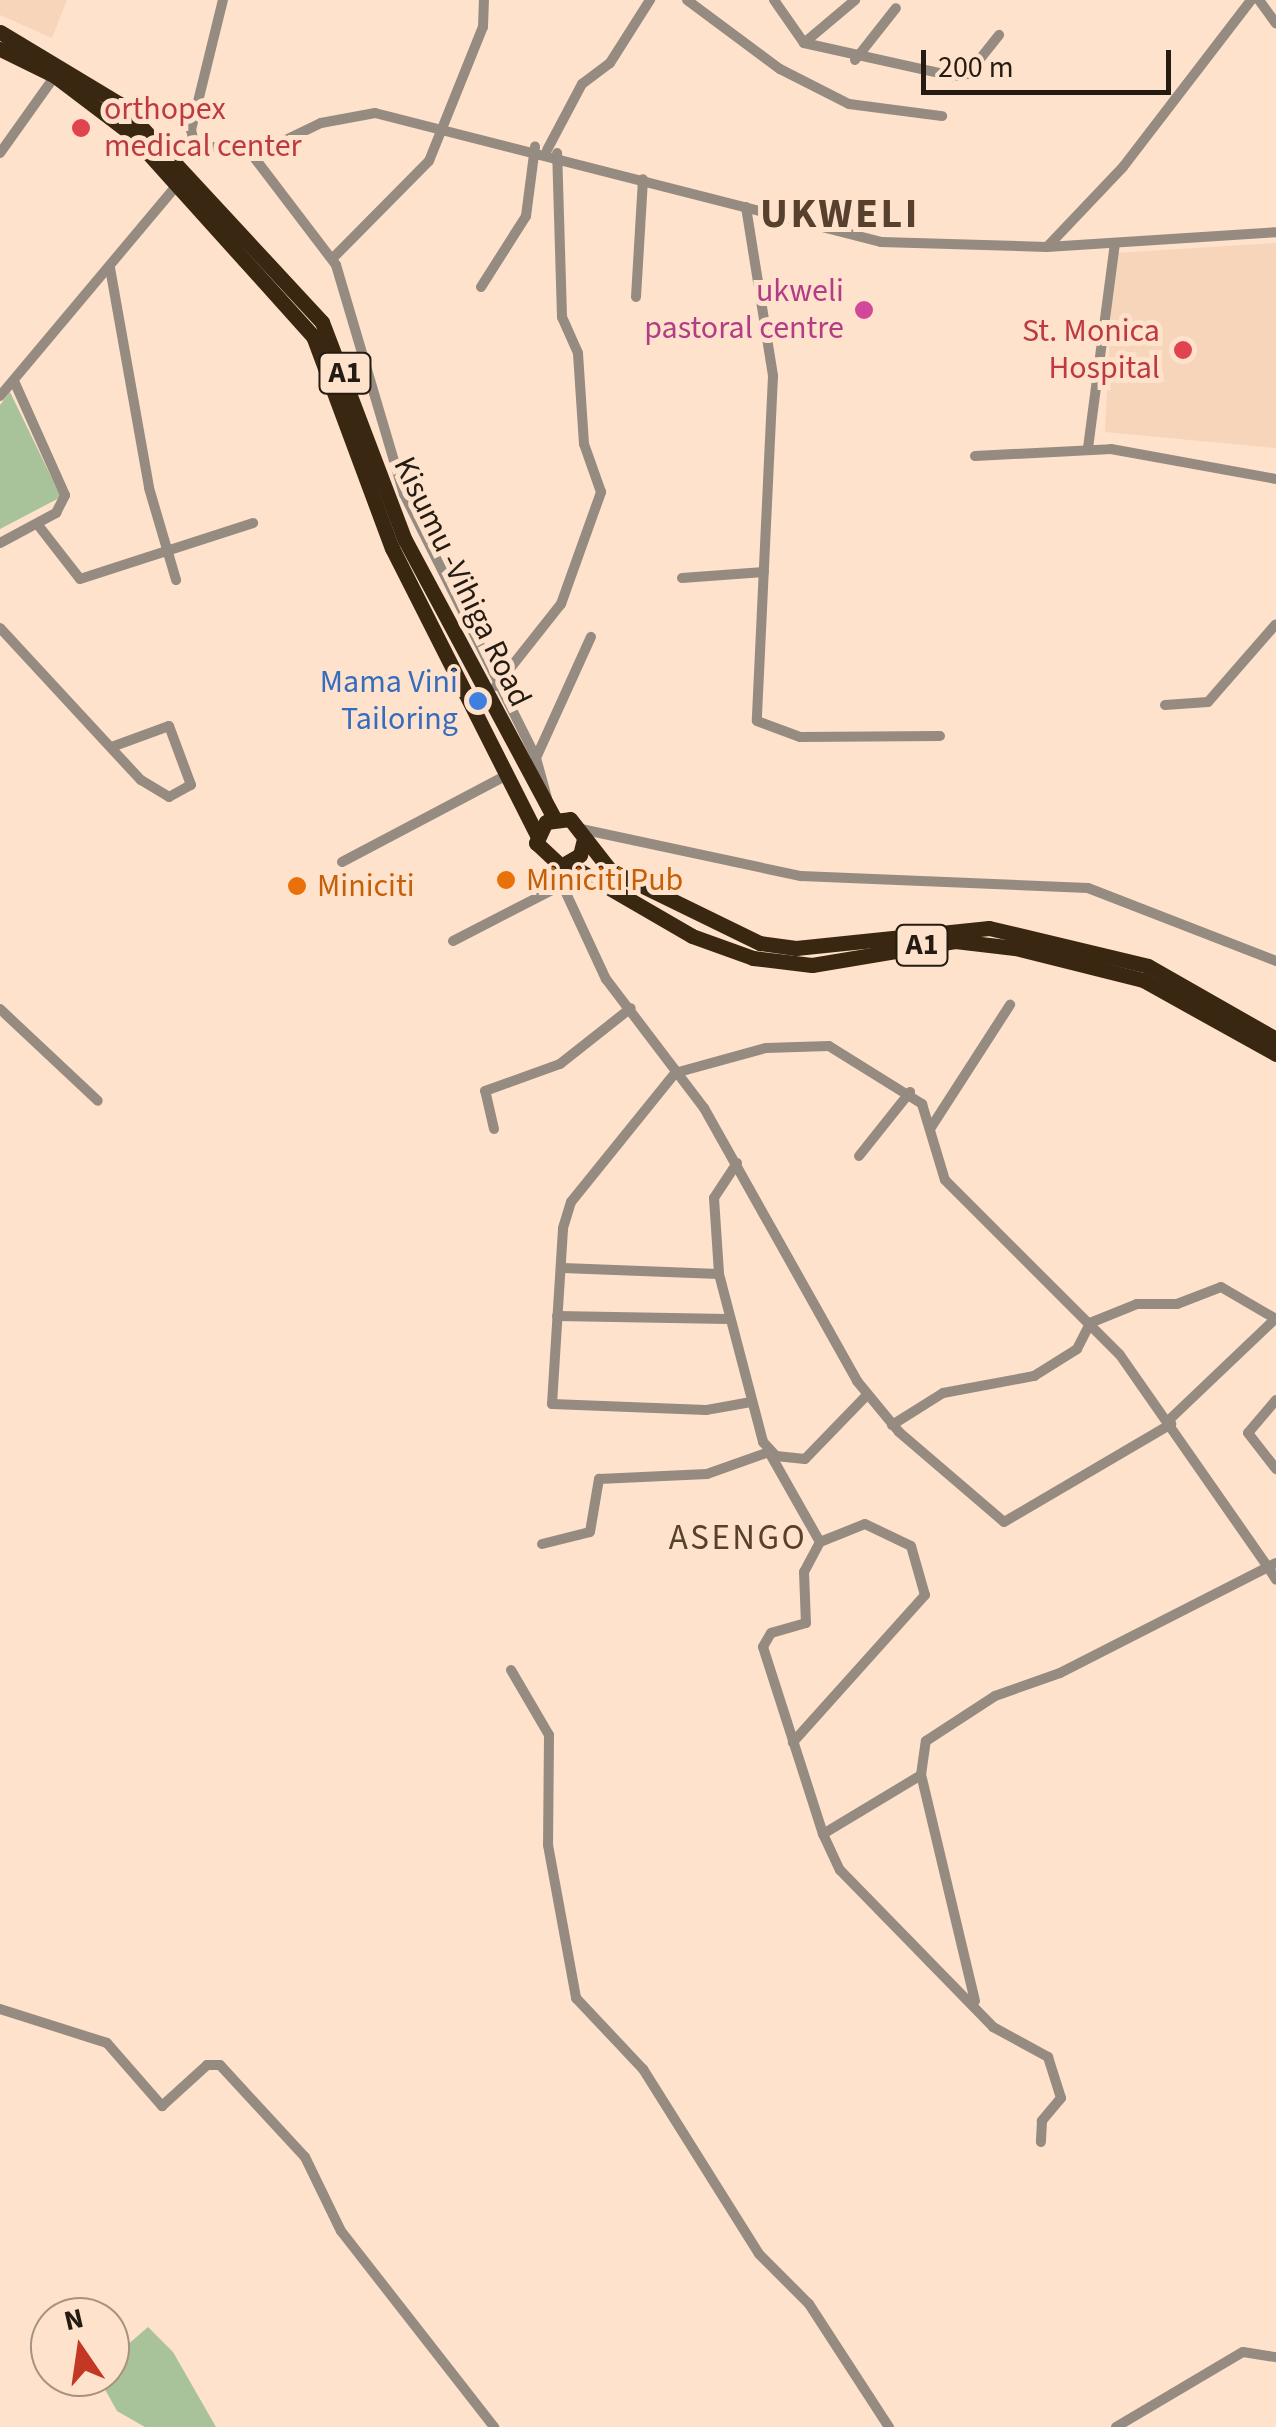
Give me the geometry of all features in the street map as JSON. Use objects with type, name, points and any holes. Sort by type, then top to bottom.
[{"type":"highway","name":"Kisumu -Vihiga Road","points":[[0,32],[86,79],[177,160],[328,332],[405,540],[548,813]]},
{"type":"highway","name":"Kisumu -Vihiga Road","points":[[0,49],[55,76],[180,182],[314,336],[392,548],[536,835]]},
{"type":"highway","name":"A1","points":[[548,813],[583,834],[604,865],[657,900],[760,944],[796,948],[989,928],[1148,966],[1276,1040]]},
{"type":"highway","points":[[536,835],[548,813]]},
{"type":"highway","points":[[561,864],[583,834]]},
{"type":"highway","name":"A1","points":[[536,835],[561,864],[692,936],[753,958],[812,964],[955,940],[1015,948],[1142,980],[1276,1054]]},
{"type":"street","points":[[195,146],[190,130],[223,0]]},
{"type":"street","points":[[333,258],[425,166],[484,27],[484,0]]},
{"type":"street","points":[[480,287],[526,216],[546,150],[582,84],[610,63],[650,0]]},
{"type":"street","points":[[687,0],[780,69],[849,104],[942,116]]},
{"type":"street","points":[[774,0],[804,43],[854,60],[963,75],[999,35]]},
{"type":"street","points":[[804,43],[855,0]]},
{"type":"street","points":[[1048,247],[1122,167],[1252,0],[1276,22]]},
{"type":"street","points":[[854,60],[896,8]]},
{"type":"street","points":[[0,153],[55,76]]},
{"type":"street","points":[[177,160],[195,146],[250,152],[353,114],[442,126],[546,150],[881,242],[1048,247],[1276,232]]},
{"type":"street","points":[[496,686],[561,604],[600,492],[584,444],[578,353],[562,318],[546,150]]},
{"type":"street","points":[[250,152],[333,258],[395,473],[496,686],[536,758],[548,813]]},
{"type":"street","points":[[636,296],[643,179]]},
{"type":"street","points":[[0,396],[180,182]]},
{"type":"street","points":[[746,207],[773,376],[759,726],[849,740],[940,736]]},
{"type":"street","points":[[1088,448],[1115,244]]},
{"type":"street","points":[[110,268],[176,580]]},
{"type":"street","points":[[0,543],[38,525],[65,495],[14,381]]},
{"type":"street","points":[[975,456],[1088,448],[1240,466],[1276,479]]},
{"type":"street","points":[[38,525],[80,579],[254,523]]},
{"type":"street","points":[[682,578],[764,572]]},
{"type":"street","points":[[1165,705],[1208,702],[1276,624]]},
{"type":"street","points":[[0,628],[114,746],[166,796],[191,785],[169,726],[114,746]]},
{"type":"street","points":[[536,758],[592,636]]},
{"type":"street","points":[[342,862],[508,776]]},
{"type":"street","points":[[583,834],[802,876],[1074,886],[1276,961]]},
{"type":"street","points":[[561,864],[560,886],[606,979],[631,1008],[738,1163],[866,1396],[892,1425],[1004,1522],[1170,1422],[1276,1319],[1221,1287],[1090,1323],[1077,1349],[1034,1376],[943,1393],[892,1425]]},
{"type":"street","points":[[453,942],[560,886]]},
{"type":"street","points":[[930,1129],[1010,1005]]},
{"type":"street","points":[[0,1008],[98,1101]]},
{"type":"street","points":[[494,1129],[485,1091],[560,1064],[631,1008]]},
{"type":"street","points":[[751,1402],[706,1410],[556,1407],[558,1316],[571,1202],[674,1073],[766,1048],[829,1046],[910,1092],[930,1129],[932,1158],[960,1198],[1090,1323],[1170,1422],[1272,1565],[1276,1580]]},
{"type":"street","points":[[859,1156],[910,1092]]},
{"type":"street","points":[[738,1163],[714,1198],[719,1274],[728,1319],[769,1452],[820,1542]]},
{"type":"street","points":[[563,1268],[719,1274]]},
{"type":"street","points":[[558,1316],[728,1319]]},
{"type":"street","points":[[542,1544],[590,1532],[598,1480],[707,1474],[769,1452],[811,1455],[866,1396]]},
{"type":"street","points":[[1276,1400],[1248,1433],[1276,1469]]},
{"type":"street","points":[[793,1742],[925,1594],[911,1546],[875,1526],[820,1542],[804,1572],[806,1622],[764,1640],[793,1742],[823,1834],[840,1870],[976,2006],[1051,2062],[1061,2098],[1042,2122],[1041,2142]]},
{"type":"street","points":[[976,2006],[921,1775],[921,1749],[938,1728],[1272,1565]]},
{"type":"street","points":[[511,1670],[548,1735],[548,1845],[576,1998],[643,2069],[759,2254],[809,2304],[889,2427]]},
{"type":"street","points":[[823,1834],[921,1775]]},
{"type":"street","points":[[0,2009],[107,2043],[162,2106],[207,2065],[220,2064],[305,2158],[340,2230],[494,2427]]},
{"type":"street","points":[[1116,2427],[1243,2352],[1276,2358]]},
{"type":"shaded area","points":[[0,0],[67,0],[52,38],[0,15]]},
{"type":"shaded area","points":[[1276,243],[1276,448],[1105,432],[1114,253]]},
{"type":"green space","points":[[10,392],[61,497],[0,529],[0,405]]},
{"type":"green space","points":[[148,2327],[173,2352],[216,2427],[145,2427],[117,2411],[109,2397],[130,2397],[130,2343]]},
{"type":"place","name":"orthopex medical center","points":[[81,128]]},
{"type":"place","name":"ukweli pastoral centre","points":[[864,310]]},
{"type":"place","name":"St. Monica Hospital","points":[[1183,350]]},
{"type":"place","name":"Mama Vini Tailoring","points":[[478,701]]},
{"type":"place","name":"Miniciti Pub","points":[[506,880]]},
{"type":"place","name":"Miniciti","points":[[297,886]]},
{"type":"district","name":"UKWELI","points":[[840,214]]},
{"type":"district","name":"ASENGO","points":[[738,1538]]}]
